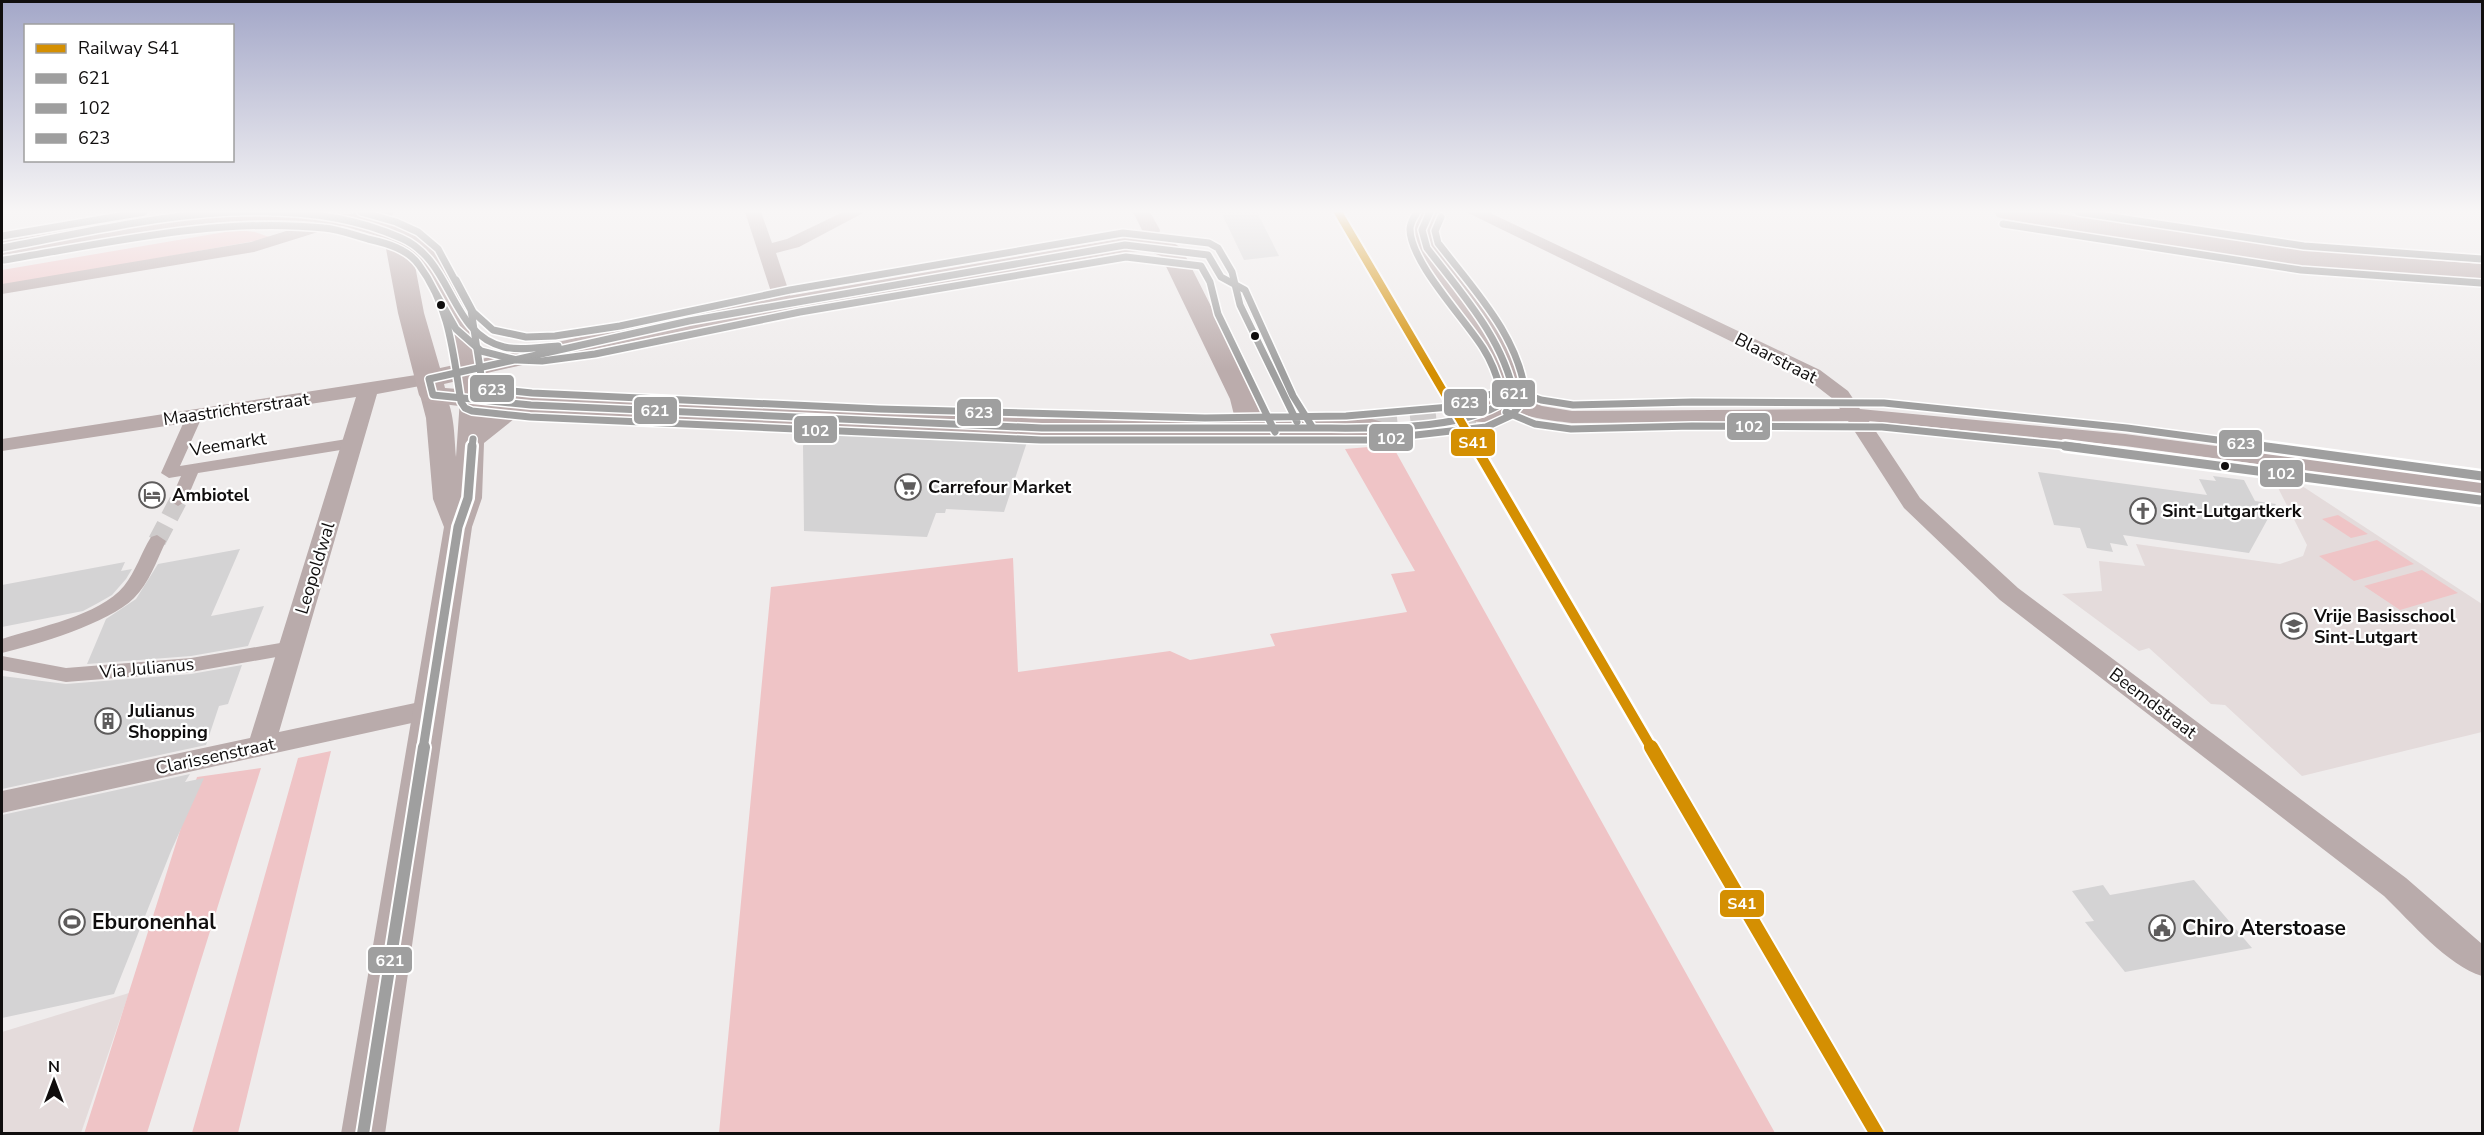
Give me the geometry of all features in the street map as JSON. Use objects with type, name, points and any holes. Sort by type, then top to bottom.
[{"type":"main road","points":[[403,265],[411,313],[431,387],[473,399],[531,405],[1042,428],[1372,428]]},
{"type":"main road","points":[[433,265],[460,314],[477,335],[494,344],[536,348],[572,345],[784,304],[1010,265]]},
{"type":"main road","points":[[1179,265],[1244,399],[1252,427]]},
{"type":"main road","points":[[1439,265],[1501,352],[1515,388],[1510,401],[1483,415]]},
{"type":"main road","points":[[2361,265],[2482,271]]},
{"type":"main road","points":[[460,314],[473,399]]},
{"type":"main road","name":"Maastrichterstraat","points":[[431,387],[470,369],[572,345]]},
{"type":"street","points":[[2,289],[146,265]]},
{"type":"street","points":[[772,265],[784,304]]},
{"type":"street","name":"Blaarstraat","points":[[1585,265],[1813,374],[1841,395],[1855,415]]},
{"type":"street","points":[[431,387],[439,418],[447,499],[458,527]]},
{"type":"street","name":"Maastrichterstraat","points":[[2,444],[149,420],[194,417],[368,390],[431,387]]},
{"type":"street","name":"Leopoldwal","points":[[261,746],[368,390]]},
{"type":"street","points":[[363,1134],[458,527],[468,498],[473,440],[473,399]]},
{"type":"street","points":[[1510,401],[1538,412],[1572,417],[1692,414],[1883,415],[2125,440],[2482,488]]},
{"type":"street","points":[[473,440],[505,413],[531,405]]},
{"type":"street","name":"Beemdstraat","points":[[1855,415],[1912,503],[2009,594],[2395,887],[2451,939],[2482,962]]},
{"type":"street","name":"Veemarkt","points":[[194,417],[169,473],[353,443]]},
{"type":"street","points":[[178,501],[192,469]]},
{"type":"street","points":[[2,646],[74,622],[109,606],[128,594],[157,541]]},
{"type":"street","name":"Via Julianus","points":[[2,663],[66,675],[191,665],[292,648]]},
{"type":"street","name":"Clarissenstraat","points":[[2,802],[429,710]]},
{"type":"shaded area","points":[[32,265],[120,265],[2,286],[2,270]]},
{"type":"shaded area","points":[[1392,445],[1775,1133],[719,1133],[771,587],[1013,558],[1018,672],[1170,651],[1190,660],[1275,646],[1270,634],[1407,612],[1391,574],[1415,571],[1345,449]]},
{"type":"shaded area","name":"Vrije Basisschool Sint-Lutgart","points":[[2274,480],[2296,482],[2482,604],[2482,732],[2302,776],[2225,705],[2211,704],[2149,648],[2139,651],[2062,594],[2102,591],[2099,561],[2145,566],[2136,544],[2280,564],[2303,556],[2307,545]]},
{"type":"shaded area","points":[[2338,515],[2368,534],[2351,538],[2322,519]]},
{"type":"shaded area","points":[[2377,540],[2414,564],[2354,581],[2319,556]]},
{"type":"shaded area","points":[[2422,570],[2458,593],[2400,610],[2364,586]]},
{"type":"shaded area","points":[[331,751],[238,1133],[192,1133],[298,758]]},
{"type":"shaded area","points":[[261,768],[147,1133],[84,1134],[197,777]]},
{"type":"shaded area","points":[[129,993],[81,1133],[2,1133],[2,1032]]},
{"type":"building","name":"Carrefour Market","points":[[810,433],[1027,442],[1004,512],[946,509],[945,513],[936,513],[927,537],[804,531],[803,446]]},
{"type":"building","name":"Sint-Lutgartkerk","points":[[2038,472],[2207,495],[2199,479],[2216,481],[2213,476],[2244,480],[2255,501],[2276,504],[2249,553],[2123,535],[2128,546],[2110,543],[2113,552],[2087,548],[2080,528],[2054,525]]},
{"type":"building","name":"Julianus Shopping","points":[[240,549],[211,616],[264,606],[248,646],[191,656],[87,664],[106,619],[136,599],[158,564]]},
{"type":"building","points":[[125,562],[121,571],[132,569],[126,579],[112,595],[83,611],[2,627],[2,585]]},
{"type":"building","name":"Julianus Shopping","points":[[242,665],[228,704],[219,706],[206,745],[2,789],[2,676],[66,684],[191,674]]},
{"type":"building","name":"Eburonenhal","points":[[190,774],[185,782],[204,778],[171,851],[114,994],[2,1018],[2,815]]},
{"type":"building","name":"Chiro Aterstoase","points":[[2194,880],[2252,948],[2125,972],[2085,922],[2094,921],[2072,891],[2103,885],[2110,895]]},
{"type":"tunnel","points":[[1372,428],[1483,415]]},
{"type":"tunnel","points":[[157,541],[178,501]]},
{"type":"rail line","name":"S41","points":[[1369,265],[1877,1134]]},
{"type":"transit line","name":"102","points":[[420,265],[448,318],[461,402],[465,408],[472,411],[530,417],[1041,440],[1372,440],[1486,427],[1512,415],[1526,398],[1524,379],[1507,337],[1455,265]]},
{"type":"transit line","name":"621","points":[[435,265],[463,317],[482,337],[510,348],[558,346]]},
{"type":"transit line","name":"623","points":[[447,265],[471,310],[483,388],[532,393],[728,403],[1044,415],[1205,418],[1346,416],[1450,407],[1501,391],[1495,370],[1484,349],[1424,265]]},
{"type":"transit line","name":"623","points":[[456,280],[473,312],[485,325],[501,333],[526,337],[587,332],[790,290],[933,265]]},
{"type":"transit line","name":"621","points":[[1010,265],[689,321],[429,379],[433,395],[531,405],[1042,428],[1313,428],[1293,396],[1245,290],[1221,277],[1214,265]]},
{"type":"transit line","name":"102","points":[[434,290],[456,329],[481,351],[517,360],[542,361],[595,354],[800,312],[1079,265]]},
{"type":"transit line","name":"102","points":[[1192,265],[1201,266],[1210,282],[1218,314],[1275,432]]},
{"type":"transit line","name":"623","points":[[1228,265],[1232,272],[1240,305],[1297,422]]},
{"type":"transit line","name":"621","points":[[1313,428],[1389,426],[1453,420],[1502,406],[1514,395],[1511,378],[1492,339],[1440,265]]},
{"type":"transit line","name":"102","points":[[2268,265],[2301,270],[2481,283]]},
{"type":"transit line","name":"623","points":[[1514,390],[1541,400],[1573,405],[1692,402],[1884,403],[2127,428],[2482,476]]},
{"type":"transit line","name":"102","points":[[1506,412],[1535,424],[1571,429],[1692,426],[1882,427],[2124,452],[2480,500]]},
{"type":"transit line","name":"621","points":[[363,1134],[458,527],[468,498],[473,439]]},
{"type":"place","name":"Carrefour Market","points":[[908,487]]},
{"type":"place","name":"Ambiotel","points":[[152,495]]},
{"type":"place","name":"Sint-Lutgartkerk","points":[[2143,511]]},
{"type":"place","name":"Vrije Basisschool Sint-Lutgart","points":[[2294,626]]},
{"type":"place","name":"Julianus Shopping","points":[[108,721]]},
{"type":"place","name":"Eburonenhal","points":[[72,922]]},
{"type":"place","name":"Chiro Aterstoase","points":[[2162,928]]}]
